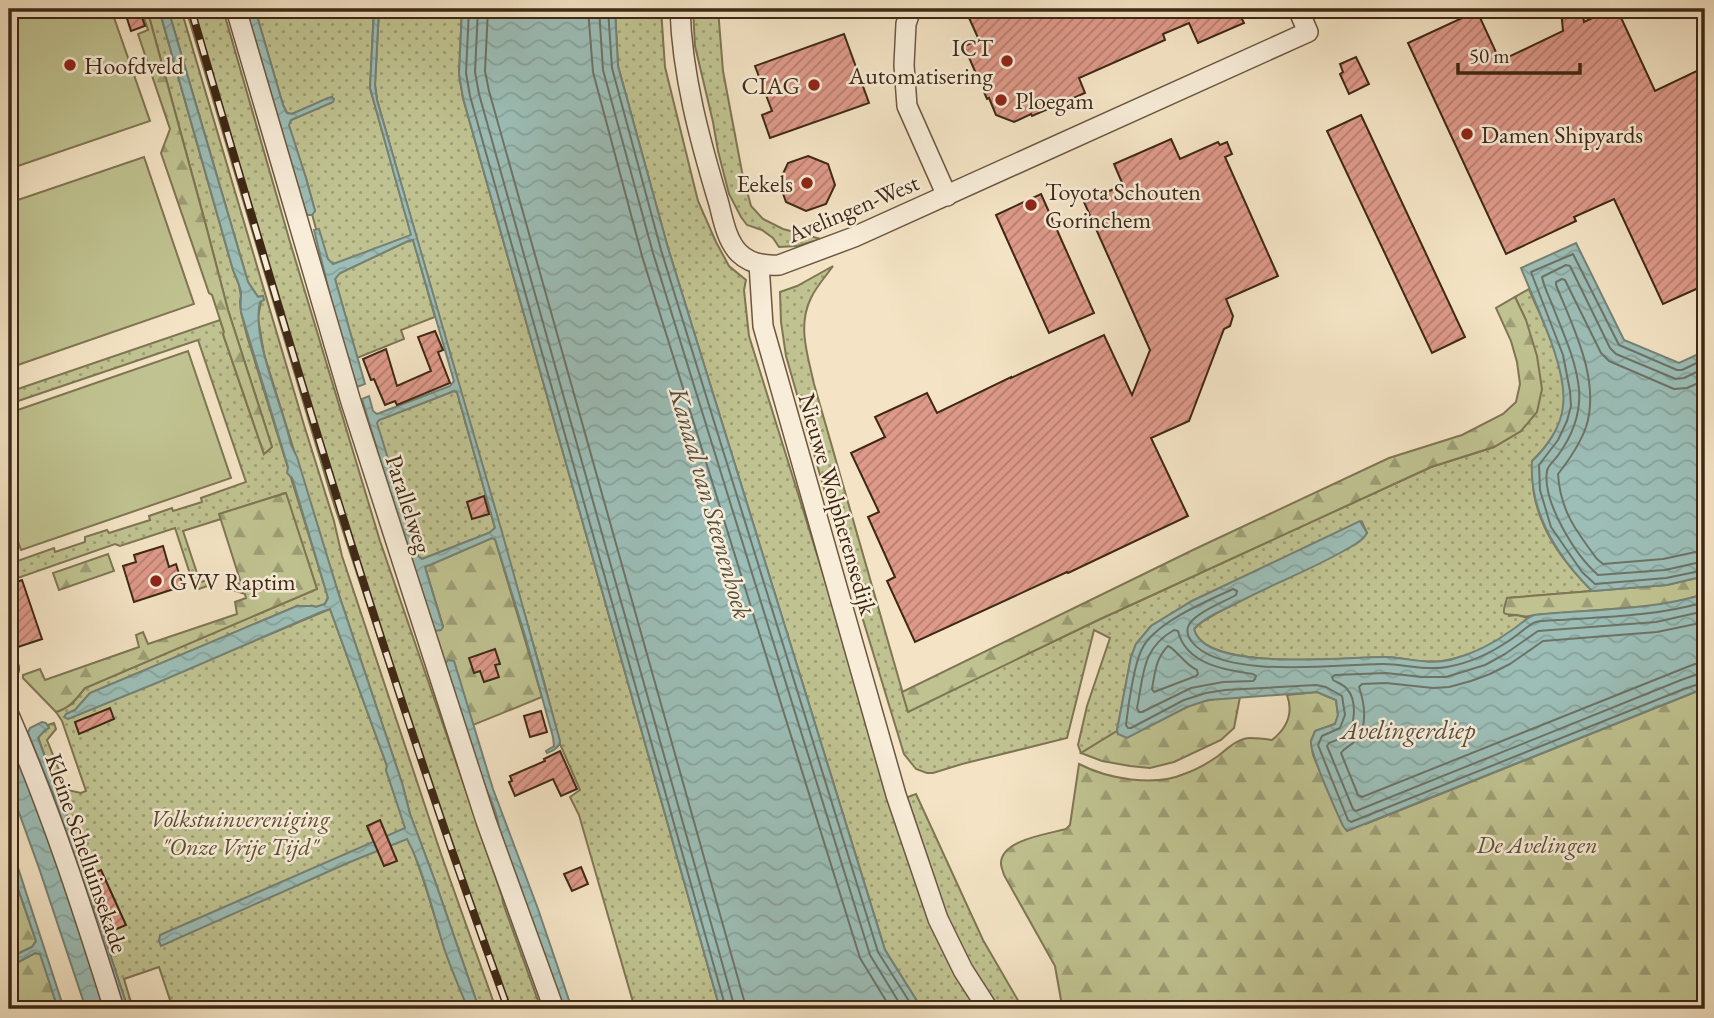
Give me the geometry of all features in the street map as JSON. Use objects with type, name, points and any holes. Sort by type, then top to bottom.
[{"type":"street","name":"Parallelweg","points":[[236,9],[351,402],[486,821],[554,1009]]},
{"type":"street","points":[[680,9],[681,32],[702,148],[726,229],[738,253],[759,264]]},
{"type":"street","name":"Avelingen-West","points":[[911,9],[906,24],[904,65],[907,106],[947,196]]},
{"type":"street","name":"Avelingen-West","points":[[759,264],[779,265],[854,237],[1308,32],[1298,9]]},
{"type":"street","name":"Nieuwe Wolpherensedijk","points":[[759,264],[763,326],[886,763],[938,919],[963,970],[988,1009]]},
{"type":"street","name":"Kleine Schelluinsekade","points":[[9,715],[47,808],[114,1009]]},
{"type":"green space","name":"Hoofdveld","points":[[9,9],[111,9],[150,121],[9,169]]},
{"type":"green space","points":[[141,9],[147,9],[228,310],[272,447],[264,454],[212,295],[209,293],[161,153],[170,129],[138,34],[148,30]]},
{"type":"green space","name":"Volkstuinvereniging \"Onze Vrije Tijd\"","points":[[147,9],[159,9],[239,285],[241,312],[247,336],[328,597],[325,604],[316,607],[297,606],[90,693],[75,710],[66,714],[68,719],[330,609],[387,766],[386,770],[446,953],[468,1009],[173,1009],[159,967],[124,979],[133,1009],[128,1009],[76,851],[72,830],[38,737],[49,728],[48,725],[54,723],[56,729],[47,740],[67,790],[81,793],[86,791],[62,721],[56,712],[72,704],[85,688],[317,589],[285,493],[220,514],[221,519],[183,531],[200,582],[212,579],[213,584],[199,589],[194,586],[175,528],[120,546],[115,544],[12,580],[9,570],[9,564],[54,548],[55,552],[85,542],[85,537],[107,530],[109,533],[150,520],[149,516],[202,502],[201,498],[246,482],[198,340],[9,404],[9,392],[220,320],[264,454],[272,447],[228,310]]},
{"type":"green space","points":[[168,9],[181,9],[334,521],[342,556],[441,854],[496,1009],[479,1009],[410,814],[264,354],[258,318],[262,296],[258,297],[248,282]]},
{"type":"green space","points":[[186,9],[223,9],[380,541],[541,1009],[506,1009],[405,719],[330,492]]},
{"type":"green space","points":[[255,9],[374,9],[370,88],[412,237],[328,273],[312,214],[315,211],[288,125],[291,120],[332,102],[332,97],[292,114],[287,113]]},
{"type":"green space","points":[[379,9],[462,9],[459,74],[463,98],[720,1009],[635,1009],[579,815],[570,797],[580,790],[560,744],[377,100],[375,85]]},
{"type":"green space","points":[[615,9],[661,9],[665,67],[698,201],[729,266],[746,280],[744,290],[749,336],[846,648],[977,1009],[922,1009],[885,950],[668,248],[618,66]]},
{"type":"green space","points":[[693,9],[718,9],[723,71],[751,206],[763,219],[783,229],[821,239],[797,246],[779,247],[773,238],[762,230],[747,225],[741,217],[729,194],[718,151],[695,46]]},
{"type":"green space","points":[[144,157],[194,304],[9,368],[9,203]]},
{"type":"green space","points":[[413,240],[435,317],[401,330],[404,339],[357,358],[335,279],[338,274]]},
{"type":"green space","points":[[833,266],[811,298],[807,309],[804,330],[807,352],[908,711],[1431,467],[1494,447],[1521,431],[1526,320],[1515,297],[1529,289],[1553,346],[1564,390],[1563,413],[1557,428],[1532,461],[1534,494],[1542,522],[1555,547],[1592,591],[1507,598],[1509,616],[1528,618],[1488,646],[1442,661],[1383,657],[1279,660],[1249,657],[1223,652],[1204,643],[1194,629],[1219,612],[1367,533],[1362,522],[1192,601],[1151,626],[1136,644],[1131,657],[1117,731],[1081,753],[1078,745],[1087,706],[1110,638],[1094,630],[1067,738],[933,773],[916,769],[904,754],[786,356],[780,292],[797,286]]},
{"type":"green space","points":[[1515,297],[1526,320],[1537,356],[1542,389],[1537,412],[1521,431],[1494,447],[1431,467],[1096,621],[908,712],[902,692],[1389,458],[1462,435],[1503,414],[1516,402],[1520,384],[1511,341],[1496,308]]},
{"type":"green space","points":[[188,351],[231,478],[21,550],[9,516],[9,413]]},
{"type":"green space","points":[[457,392],[495,528],[489,533],[422,559],[418,556],[376,423]]},
{"type":"green space","points":[[286,493],[317,589],[85,688],[69,706],[56,712],[23,678],[23,675],[40,669],[45,680],[139,647],[136,635],[143,632],[148,644],[237,614],[235,602],[246,598],[245,594],[230,589],[229,586],[241,583],[219,514]]},
{"type":"green space","points":[[495,539],[542,697],[473,725],[454,662],[444,665],[432,629],[443,626],[425,567]]},
{"type":"green space","points":[[108,554],[114,571],[59,590],[53,573]]},
{"type":"green space","points":[[1705,576],[1705,594],[1665,605],[1527,617],[1504,613],[1507,598],[1667,585]]},
{"type":"green space","name":"De Avelingen","points":[[1705,688],[1705,1009],[1068,1009],[1061,1000],[1055,966],[1001,866],[1003,856],[1016,844],[1066,829],[1070,825],[1079,764],[1117,777],[1145,781],[1172,778],[1206,764],[1241,740],[1272,740],[1282,731],[1288,720],[1290,708],[1287,695],[1317,692],[1336,700],[1338,715],[1335,724],[1315,731],[1311,741],[1313,755],[1333,802],[1366,824]]},
{"type":"green space","points":[[1240,697],[1234,728],[1221,740],[1174,762],[1150,768],[1102,761],[1081,753],[1117,731],[1118,734],[1141,730],[1195,703]]},
{"type":"green space","points":[[916,794],[983,940],[1023,1009],[994,1009],[955,941],[908,801],[908,797]]},
{"type":"green space","points":[[13,874],[36,941],[32,947],[9,958],[9,876]]},
{"type":"green space","points":[[35,953],[42,957],[58,1009],[9,1009],[9,967]]},
{"type":"water","points":[[159,9],[168,9],[248,282],[258,297],[263,296],[258,317],[260,334],[291,445],[410,814],[479,1009],[468,1009],[407,839],[161,946],[159,941],[160,935],[405,828],[387,766],[330,609],[68,719],[64,717],[75,710],[90,693],[297,606],[316,607],[325,604],[328,598],[294,484],[287,473],[288,467],[241,312],[240,287]]},
{"type":"water","points":[[246,9],[255,9],[287,113],[292,114],[328,98],[334,99],[333,102],[291,120],[289,125],[315,211],[312,215],[307,215]]},
{"type":"water","points":[[374,9],[379,9],[375,85],[377,100],[560,741],[556,748],[547,753],[546,751],[554,746],[553,737],[495,539],[425,567],[443,627],[435,631],[412,566],[362,399],[369,396],[373,411],[377,414],[450,386],[454,381],[413,240],[340,273],[335,279],[365,384],[357,387],[340,336],[314,230],[319,229],[328,259],[333,264],[411,235],[370,88]],"holes":[[[457,392],[495,528],[489,533],[422,559],[418,556],[377,423]]]},
{"type":"water","name":"Kanaal van Steenenhoek","points":[[462,9],[615,9],[618,66],[668,248],[885,950],[922,1009],[720,1009],[463,98],[459,74]]},
{"type":"water","points":[[1576,243],[1624,340],[1679,363],[1705,351],[1705,576],[1667,585],[1592,591],[1567,563],[1540,516],[1532,480],[1532,461],[1556,429],[1562,414],[1563,391],[1556,355],[1521,268]]},
{"type":"water","name":"Avelingerdiep","points":[[1360,521],[1367,533],[1355,544],[1203,621],[1194,629],[1204,643],[1223,652],[1281,660],[1386,657],[1426,662],[1442,661],[1458,658],[1498,640],[1534,615],[1642,607],[1705,594],[1705,688],[1347,831],[1314,757],[1311,741],[1315,731],[1335,724],[1338,715],[1336,700],[1317,692],[1208,700],[1187,707],[1127,738],[1118,734],[1131,657],[1136,644],[1151,626],[1192,601]]},
{"type":"water","points":[[448,660],[454,661],[493,789],[572,1009],[561,1009],[444,665]]},
{"type":"water","points":[[42,722],[49,728],[38,738],[72,830],[76,851],[128,1009],[124,1009],[53,794],[29,736],[30,728]]},
{"type":"water","points":[[9,734],[48,836],[105,1009],[86,1009],[9,785]]},
{"type":"water","points":[[9,840],[64,1009],[58,1009],[40,954],[35,953],[9,967],[9,958],[32,947],[36,941],[9,862]]},
{"type":"building","points":[[124,9],[139,9],[145,26],[131,31]]},
{"type":"building","points":[[965,9],[1237,9],[1244,23],[1198,43],[1189,23],[1163,34],[1165,40],[1079,78],[1085,93],[1014,122],[996,115],[964,46],[979,40]]},
{"type":"building","points":[[1561,9],[1582,9],[1584,22],[1611,9],[1617,9],[1655,91],[1705,67],[1705,285],[1663,304],[1614,199],[1574,217],[1576,221],[1506,254],[1408,43],[1477,11],[1500,61],[1563,31]]},
{"type":"building","points":[[844,34],[869,103],[770,138],[762,115],[772,111],[755,66]]},
{"type":"building","points":[[1356,57],[1369,84],[1349,94],[1340,74],[1343,72],[1340,64]]},
{"type":"building","points":[[1361,115],[1465,337],[1432,353],[1327,131]]},
{"type":"building","points":[[1171,139],[1180,159],[1218,142],[1220,145],[1227,142],[1232,154],[1225,157],[1278,276],[1226,299],[1233,316],[1230,326],[1224,329],[1189,421],[1151,438],[1188,516],[915,642],[887,581],[895,577],[868,517],[879,512],[851,453],[885,437],[875,417],[927,393],[937,413],[1104,335],[1132,395],[1150,350],[1084,202],[1123,185],[1114,164]]},
{"type":"building","points":[[808,156],[828,164],[835,185],[826,204],[806,211],[786,202],[779,182],[788,163]]},
{"type":"building","points":[[1041,194],[1094,313],[1049,333],[996,215]]},
{"type":"building","points":[[435,331],[443,350],[438,352],[450,383],[397,405],[395,401],[385,405],[363,359],[386,349],[397,386],[431,371],[418,337]]},
{"type":"building","points":[[484,496],[489,514],[472,519],[467,502]]},
{"type":"building","points":[[163,546],[169,567],[176,564],[183,586],[134,602],[123,566],[136,562],[134,555]]},
{"type":"building","points":[[22,580],[42,639],[18,647],[9,619],[9,585]]},
{"type":"building","points":[[495,649],[500,664],[495,665],[499,677],[484,682],[480,671],[474,673],[469,658]]},
{"type":"building","points":[[110,708],[114,719],[79,734],[75,722]]},
{"type":"building","points":[[541,711],[547,732],[530,737],[524,716]]},
{"type":"building","points":[[560,751],[577,789],[561,796],[553,779],[515,796],[509,782],[512,781],[510,776],[545,761],[544,759]]},
{"type":"building","points":[[380,820],[397,861],[384,866],[367,826]]},
{"type":"building","points":[[581,867],[588,884],[572,891],[564,874]]},
{"type":"building","points":[[101,870],[126,925],[112,931],[90,875]]},
{"type":"railway","points":[[191,9],[341,512],[422,761],[508,1009]]},
{"type":"place","name":"ICT Automatisering","points":[[1007,61]]},
{"type":"place","name":"Hoofdveld","points":[[70,65]]},
{"type":"place","name":"CIAG","points":[[814,85]]},
{"type":"place","name":"Ploegam","points":[[1001,100]]},
{"type":"place","name":"Damen Shipyards","points":[[1467,134]]},
{"type":"place","name":"Eekels","points":[[807,183]]},
{"type":"place","name":"Toyota Schouten Gorinchem","points":[[1031,205]]},
{"type":"place","name":"GVV Raptim","points":[[156,581]]}]
